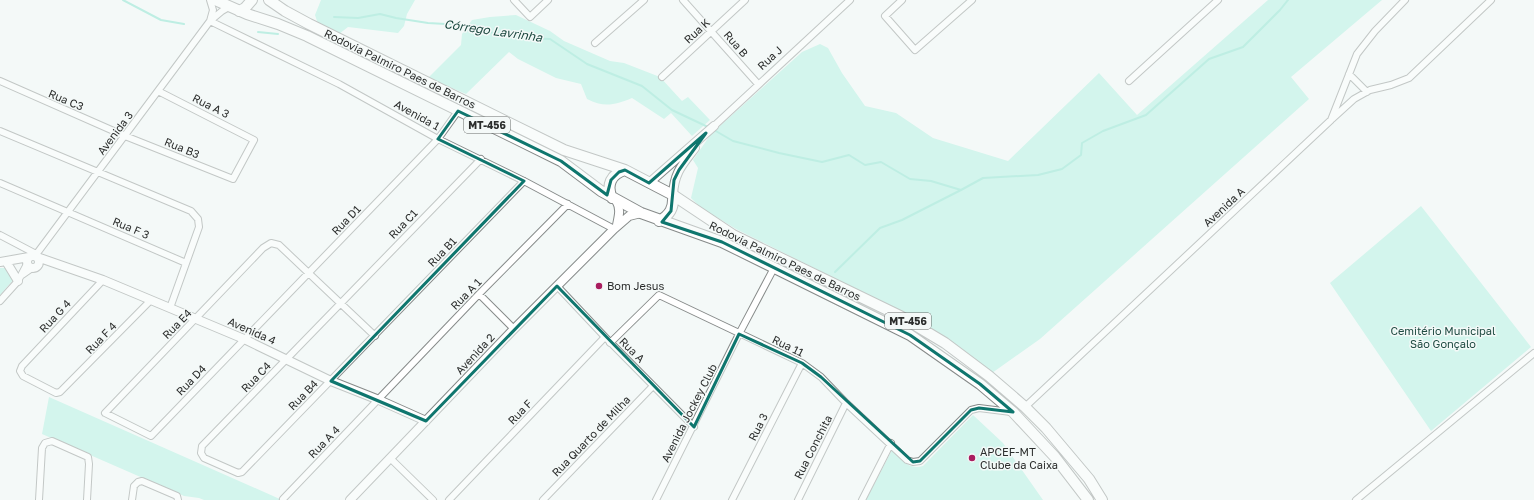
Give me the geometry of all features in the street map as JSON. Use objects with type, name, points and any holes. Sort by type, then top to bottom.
[{"type":"main road","name":"Rodovia Palmiro Paes de Barros","points":[[215,0],[239,11],[278,24],[307,36],[561,161],[614,199],[641,213],[659,221],[722,242],[910,335],[980,384],[1013,412],[1056,457],[1088,500]]},
{"type":"main road","points":[[239,11],[245,8],[252,0]]},
{"type":"main road","name":"Rodovia Palmiro Paes de Barros","points":[[269,0],[284,11],[309,24],[564,150],[625,170],[672,195],[733,235],[900,316],[945,343],[989,376],[1025,407],[1046,428],[1089,480],[1102,500]]},
{"type":"main road","points":[[614,199],[609,186],[610,180],[619,172],[625,170]]},
{"type":"main road","points":[[659,221],[666,217],[671,211],[674,203],[672,195]]},
{"type":"street","points":[[210,0],[213,10],[210,21]]},
{"type":"street","points":[[514,0],[530,17],[548,0]]},
{"type":"street","points":[[595,43],[644,0]]},
{"type":"street","name":"Rua B","points":[[683,0],[758,84]]},
{"type":"street","name":"Rua K","points":[[662,77],[745,0]]},
{"type":"street","name":"Rua J","points":[[649,183],[714,126],[850,0]]},
{"type":"street","points":[[902,0],[885,16],[915,50],[972,0]]},
{"type":"street","points":[[1129,81],[1218,0]]},
{"type":"street","name":"Avenida A","points":[[1025,407],[1331,120],[1357,54],[1405,0]]},
{"type":"street","points":[[1331,120],[1354,99],[1367,92],[1408,78],[1491,0]]},
{"type":"street","name":"Avenida 3","points":[[0,301],[19,279],[67,212],[210,21],[229,7]]},
{"type":"street","name":"Avenida 1","points":[[210,21],[339,84],[438,139],[481,159],[615,227]]},
{"type":"street","points":[[1349,74],[1367,92]]},
{"type":"street","name":"Rua C3","points":[[0,82],[125,136]]},
{"type":"street","name":"Rua A 3","points":[[158,91],[254,140],[232,179]]},
{"type":"street","name":"Rua D1","points":[[244,339],[438,139],[458,111]]},
{"type":"street","points":[[0,131],[191,212],[198,218],[199,227],[170,308]]},
{"type":"street","name":"Rua J","points":[[672,195],[674,180],[679,170],[706,133]]},
{"type":"street","name":"Rua B3","points":[[125,136],[232,179]]},
{"type":"street","name":"Rua C1","points":[[340,304],[481,159]]},
{"type":"street","name":"Rua B1","points":[[374,336],[524,181]]},
{"type":"street","name":"Rua F 3","points":[[0,183],[186,263]]},
{"type":"street","points":[[614,199],[619,206],[620,212],[615,227]]},
{"type":"street","name":"Rua A 1","points":[[379,400],[479,294],[568,204]]},
{"type":"street","name":"Avenida 2","points":[[350,500],[514,328],[615,227],[630,216],[641,213]]},
{"type":"street","points":[[0,234],[32,261]]},
{"type":"street","name":"Rua E4","points":[[151,436],[105,413],[263,248],[271,243],[279,245],[308,274]]},
{"type":"street","name":"Avenida 4","points":[[19,279],[6,263],[0,262],[32,261],[66,266],[244,339],[331,381],[426,421]]},
{"type":"street","points":[[739,334],[774,268]]},
{"type":"street","points":[[308,274],[374,336]]},
{"type":"street","name":"Rua G 4","points":[[64,390],[56,393],[23,376],[20,371],[22,366],[103,280]]},
{"type":"street","name":"Rua A","points":[[557,286],[610,343],[694,427]]},
{"type":"street","points":[[479,294],[514,328]]},
{"type":"street","name":"Rua 11","points":[[610,343],[659,294],[739,334],[802,363],[821,377],[846,403],[891,443],[907,460],[913,462],[920,461],[971,410],[979,408],[1013,412]]},
{"type":"street","name":"Rua F 4","points":[[64,390],[152,300]]},
{"type":"street","name":"Rua C4","points":[[247,468],[238,473],[204,458],[201,453],[202,446],[340,304]]},
{"type":"street","name":"Avenida Jockey Club","points":[[656,500],[694,427],[739,334]]},
{"type":"street","name":"Rua B4","points":[[247,468],[374,336]]},
{"type":"street","name":"Rua F","points":[[449,500],[605,337]]},
{"type":"street","name":"Rua D4","points":[[151,436],[244,339]]},
{"type":"street","points":[[1356,500],[1534,353]]},
{"type":"street","name":"Rua 3","points":[[732,500],[802,363]]},
{"type":"street","name":"Rua Quarto de Milha","points":[[543,500],[653,386]]},
{"type":"street","name":"Rua A 4","points":[[283,499],[379,400]]},
{"type":"street","name":"Rua Conchita","points":[[798,500],[846,403]]},
{"type":"street","points":[[39,500],[42,448],[45,443],[52,441],[88,456],[90,464],[87,500]]},
{"type":"street","points":[[862,500],[891,443]]},
{"type":"street","points":[[390,458],[433,500]]},
{"type":"street","points":[[132,499],[134,486],[138,482],[142,481],[177,496],[178,500]]},
{"type":"highlighted area","points":[[458,111],[561,161],[607,195],[611,180],[619,172],[625,170],[649,183],[706,133],[679,170],[674,180],[671,211],[662,222],[722,242],[910,335],[980,384],[1013,412],[979,408],[971,410],[920,461],[913,462],[821,377],[802,363],[739,334],[694,427],[557,286],[426,421],[331,381],[524,181],[438,139]]},
{"type":"green space","points":[[321,0],[415,0],[407,14],[404,26],[398,33],[348,27],[339,34],[318,24],[315,15]]},
{"type":"green space","points":[[1268,0],[1382,0],[1291,77],[1309,99],[1040,339],[992,373],[908,315],[736,229],[700,207],[691,198],[698,168],[693,160],[711,134],[802,52],[820,44],[828,48],[842,73],[865,106],[896,113],[933,138],[1008,161],[1099,73],[1137,115]]},
{"type":"green space","points":[[516,15],[550,31],[564,41],[610,61],[624,63],[660,77],[682,101],[688,97],[710,120],[692,136],[671,113],[664,119],[632,98],[615,104],[599,104],[593,102],[587,99],[581,84],[556,78],[518,59],[509,52],[466,94],[428,78],[461,45],[462,34],[472,20]]},
{"type":"green space","name":"Cemitério Municipal São Gonçalo","points":[[1421,206],[1531,347],[1431,431],[1330,283]]},
{"type":"green space","points":[[0,268],[5,268],[14,279],[0,295]]},
{"type":"green space","points":[[49,397],[282,500],[204,500],[184,496],[42,434]]},
{"type":"green space","name":"APCEF-MT Clube da Caixa","points":[[973,415],[1003,443],[1043,500],[866,500],[892,450],[902,461],[909,465],[913,467],[923,466]]},
{"type":"waterway","name":"Córrego Lavrinha","points":[[123,0],[161,20],[184,24]]},
{"type":"waterway","name":"Córrego Lavrinha","points":[[714,130],[733,141],[822,162],[849,155],[865,165],[881,162],[910,179],[931,181],[961,190],[983,178],[1038,175],[1062,169],[1081,155],[1082,143],[1103,131],[1146,115],[1209,59],[1243,47],[1288,0]]},
{"type":"waterway","name":"Córrego Lavrinha","points":[[334,17],[358,18],[380,14],[428,23],[463,25],[488,32],[526,38],[550,39],[587,64],[642,86],[672,110],[708,127]]},
{"type":"waterway","name":"Córrego Lavrinha","points":[[258,32],[278,34]]},
{"type":"waterway","points":[[835,272],[880,228],[902,220],[961,190]]},
{"type":"place","name":"Bom Jesus","points":[[599,286]]},
{"type":"place","name":"APCEF-MT Clube da Caixa","points":[[972,458]]}]
